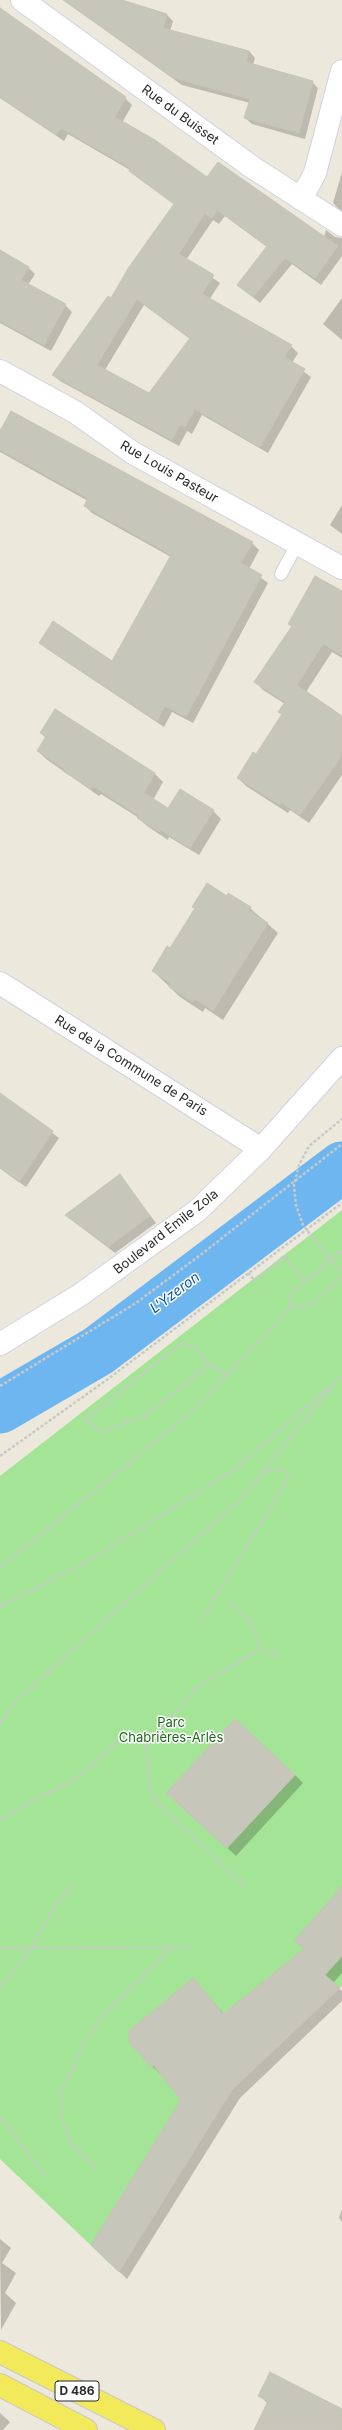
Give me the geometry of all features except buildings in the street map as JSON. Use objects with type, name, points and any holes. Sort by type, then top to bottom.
[{"type":"main road","name":"D 486","points":[[0,2352],[154,2430]]},
{"type":"main road","name":"D 486","points":[[0,2385],[86,2430]]},
{"type":"street","name":"Rue du Buisset","points":[[22,0],[252,167],[342,225]]},
{"type":"street","points":[[301,198],[315,173],[342,71]]},
{"type":"street","name":"Rue Louis Pasteur","points":[[0,371],[75,412],[132,452],[342,568]]},
{"type":"street","name":"Rue de la Commune de Paris","points":[[0,983],[261,1149]]},
{"type":"street","name":"Boulevard Émile Zola","points":[[0,1344],[80,1295],[177,1226],[216,1194],[261,1149],[342,1058]]},
{"type":"lane","points":[[281,574],[297,544]]},
{"type":"path","points":[[342,1119],[309,1146],[299,1165],[294,1185],[296,1205],[303,1225],[342,1272]]},
{"type":"path","points":[[0,1386],[136,1303],[203,1253],[342,1144]]},
{"type":"path","points":[[0,1456],[108,1379],[342,1203]]},
{"type":"path","points":[[292,1306],[290,1301],[292,1292],[342,1251]]},
{"type":"path","points":[[248,1273],[255,1281],[284,1256],[305,1281]]},
{"type":"path","points":[[0,1568],[198,1406],[292,1306],[309,1306],[342,1277]]},
{"type":"path","points":[[207,1363],[204,1369],[144,1415],[103,1432],[85,1420],[182,1343],[196,1348],[207,1363],[228,1375]]},
{"type":"path","points":[[0,1724],[14,1702],[241,1499],[342,1375]]},
{"type":"path","points":[[0,1606],[85,1563],[234,1470],[342,1378]]},
{"type":"path","points":[[201,1621],[284,1485],[288,1473],[280,1468],[262,1473]]},
{"type":"path","points":[[230,1601],[252,1624],[260,1649]]},
{"type":"path","points":[[260,1649],[278,1656]]},
{"type":"path","points":[[245,1887],[153,1799],[150,1787],[147,1746],[198,1686],[260,1649]]},
{"type":"path","points":[[0,1819],[76,1778],[93,1765],[117,1741],[138,1742],[147,1746]]},
{"type":"path","points":[[0,1988],[32,1947],[56,1904],[76,1883]]},
{"type":"path","points":[[95,2167],[71,2144],[62,2120],[61,2092],[85,2042],[102,2016],[173,1947]]},
{"type":"path","points":[[0,1948],[191,1947]]},
{"type":"path","points":[[0,2117],[44,2175]]},
{"type":"green space","name":"Parc Chabrières-Arlès","points":[[342,1210],[342,1986],[232,2090],[119,2272],[0,2159],[0,1476]]},
{"type":"waterway","name":"L'Yzeron","points":[[0,1408],[98,1351],[342,1167]]}]
